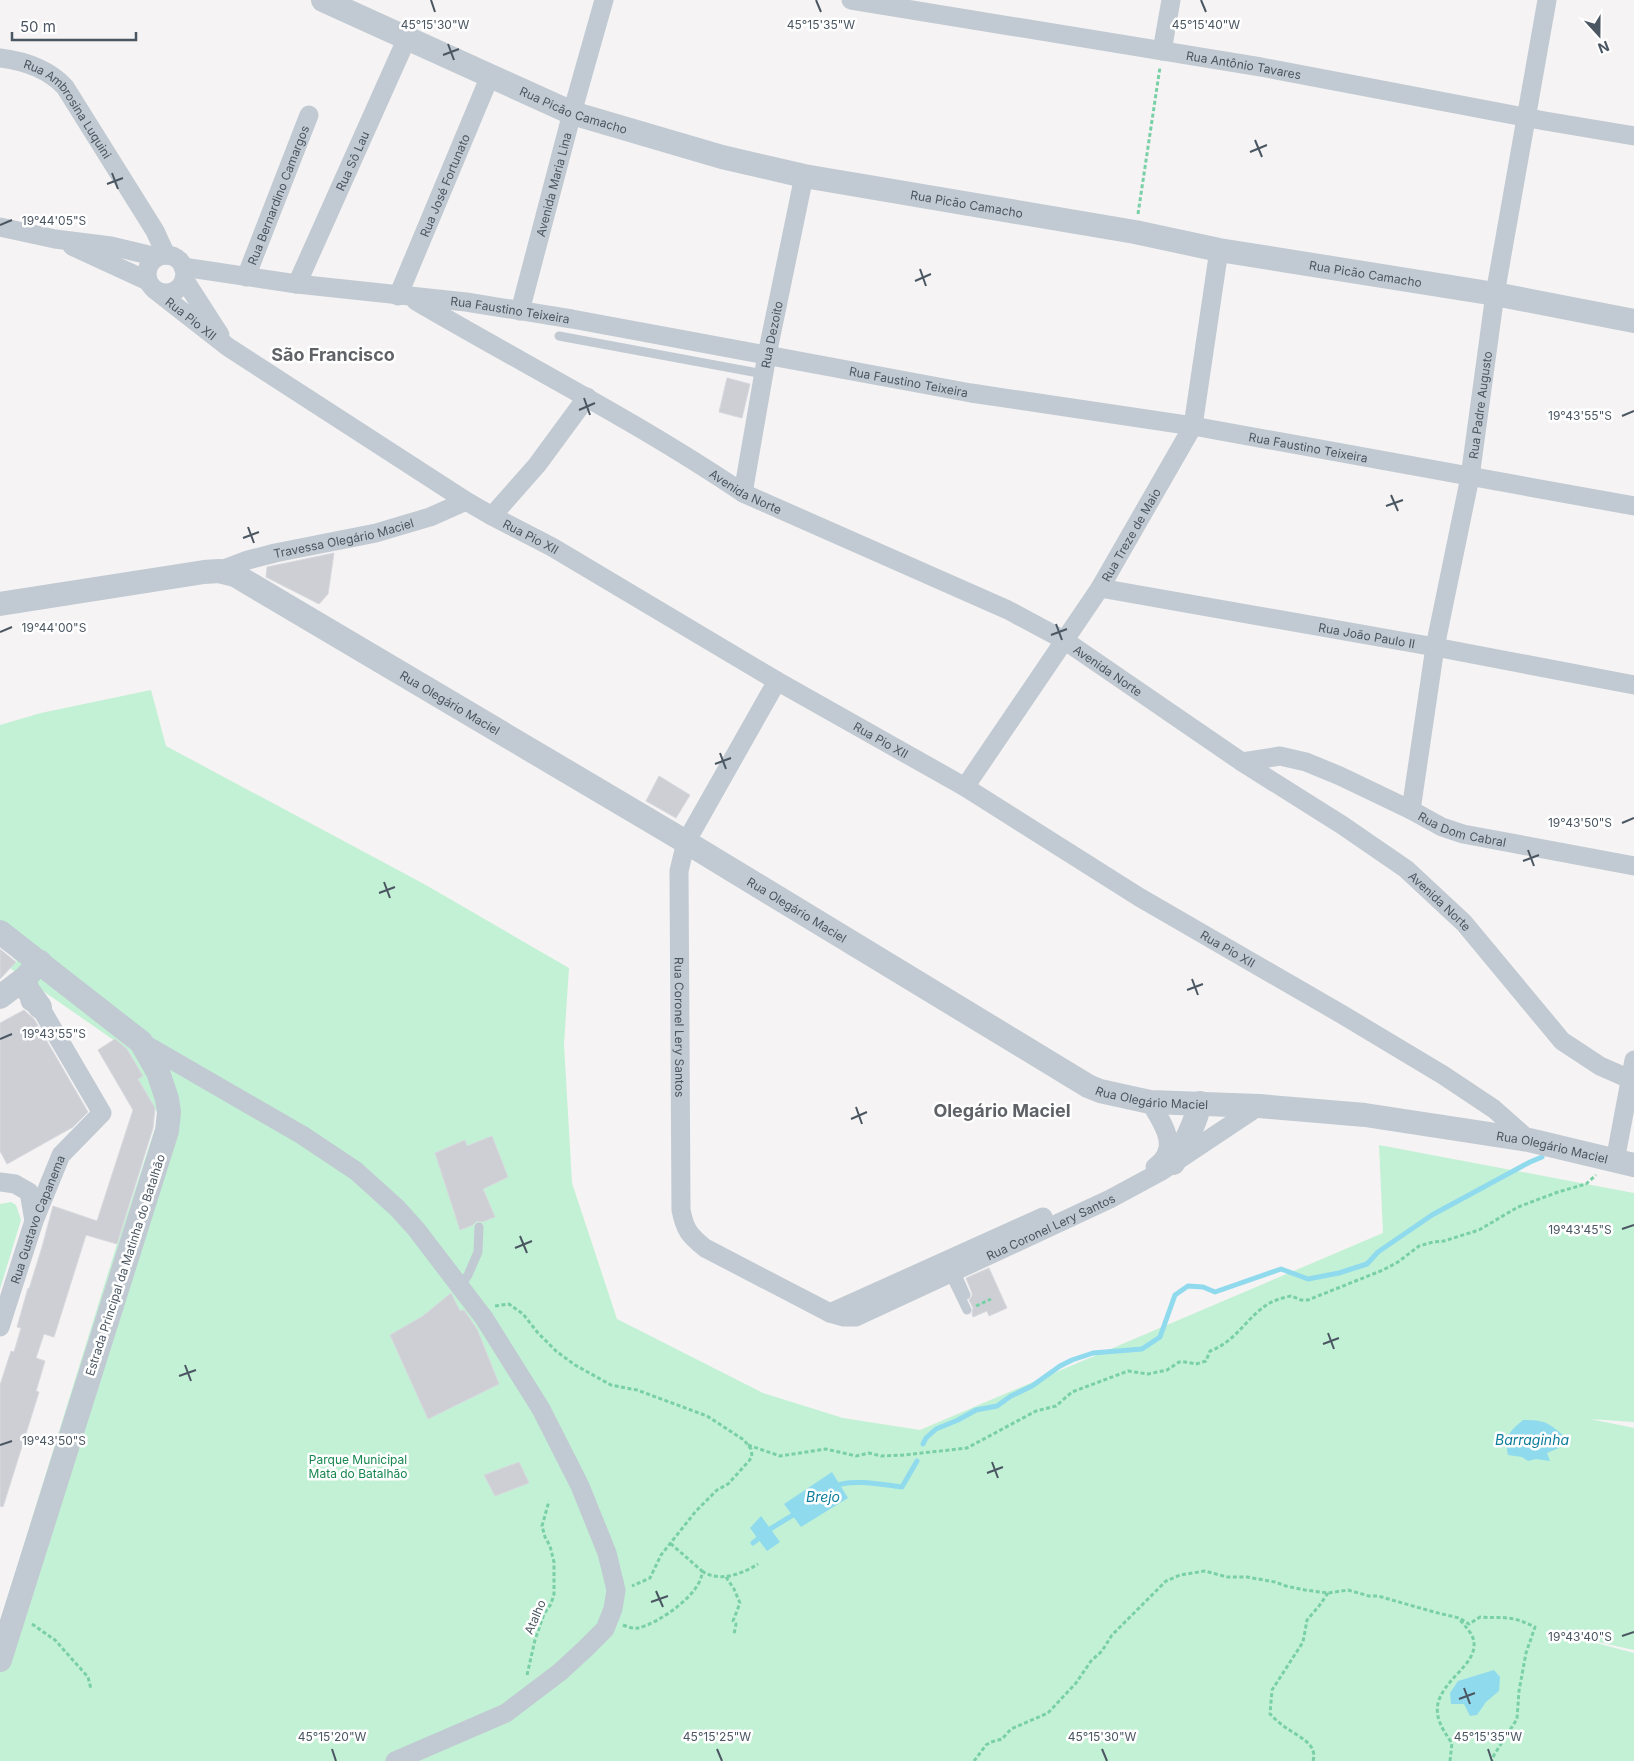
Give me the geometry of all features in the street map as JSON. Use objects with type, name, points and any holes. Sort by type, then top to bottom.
[{"type":"street","name":"Rua Picão Camacho","points":[[323,0],[572,113],[703,152],[804,176],[1135,232],[1219,250],[1495,294],[1634,321]]},
{"type":"street","name":"Avenida Maria Lina","points":[[520,310],[604,0]]},
{"type":"street","name":"Rua Antônio Tavares","points":[[851,0],[1270,68],[1634,136]]},
{"type":"street","points":[[1162,51],[1171,0]]},
{"type":"street","name":"Rua Padre Augusto","points":[[1411,810],[1436,647],[1470,477],[1495,294],[1547,0]]},
{"type":"street","name":"Rua Sô Lau","points":[[297,284],[407,38]]},
{"type":"street","name":"Rua Ambrosina Luquini","points":[[0,58],[23,62],[39,68],[56,78],[65,87],[155,231],[161,256]]},
{"type":"street","name":"Rua José Fortunato","points":[[404,297],[490,76]]},
{"type":"street","name":"Rua Bernardino Camargos","points":[[246,277],[309,115]]},
{"type":"street","name":"Rua Dezoito","points":[[743,493],[767,355],[804,176]]},
{"type":"street","points":[[0,227],[174,257],[184,273],[181,285],[170,293],[164,293],[55,238]]},
{"type":"street","name":"Rua Treze de Maio","points":[[965,787],[1100,588],[1193,426],[1219,250]]},
{"type":"street","points":[[152,286],[147,271],[149,266],[161,256]]},
{"type":"street","name":"Rua Faustino Teixeira","points":[[184,273],[246,277],[520,310],[971,393],[1193,426],[1634,506]]},
{"type":"street","name":"Rua Pio XII","points":[[184,273],[228,347]]},
{"type":"street","name":"Rua Pio XII","points":[[152,286],[228,347],[466,501],[552,546],[778,681],[965,787],[1138,897],[1443,1075],[1494,1109],[1529,1140]]},
{"type":"street","name":"Avenida Norte","points":[[404,297],[588,397],[715,473],[743,493],[1008,610],[1064,640],[1242,762],[1342,825],[1406,869],[1464,923],[1562,1042],[1600,1066],[1632,1080]]},
{"type":"street","points":[[492,516],[537,465],[588,397]]},
{"type":"street","name":"Travessa Olegário Maciel","points":[[219,571],[248,560],[275,553],[376,533],[430,516],[466,501]]},
{"type":"street","name":"Rua Olegário Maciel","points":[[0,604],[204,572],[219,571],[234,574],[686,842],[1088,1086],[1100,1091],[1150,1102],[1259,1106],[1366,1115],[1529,1140],[1624,1163]]},
{"type":"street","name":"Rua João Paulo II","points":[[1100,588],[1436,647],[1634,685]]},
{"type":"street","name":"Rua Coronel Lery Santos","points":[[778,681],[686,842],[678,871],[681,1210],[684,1225],[691,1237],[705,1248],[830,1313],[844,1317],[856,1317],[1110,1199],[1259,1106]]},
{"type":"street","name":"Rua Dom Cabral","points":[[1242,762],[1280,756],[1306,762],[1340,776],[1442,827],[1463,834],[1634,866]]},
{"type":"street","name":"Estrada Principal da Matinha do Batalhão","points":[[0,932],[33,970],[140,1042],[158,1072],[167,1099],[169,1112],[168,1131],[0,1660]]},
{"type":"street","points":[[0,997],[33,970]]},
{"type":"street","points":[[33,970],[26,989],[40,1007]]},
{"type":"street","points":[[0,997],[22,996],[40,1007]]},
{"type":"street","name":"Rua Gustavo Capanema","points":[[0,1327],[34,1220],[61,1154],[102,1113],[40,1007]]},
{"type":"street","points":[[140,1042],[302,1135],[356,1171],[416,1228],[477,1308],[541,1409],[580,1486],[607,1553],[616,1590],[613,1609],[605,1629],[585,1649],[560,1672],[513,1708],[396,1761]]},
{"type":"street","points":[[1624,1163],[1634,1060]]},
{"type":"street","points":[[1150,1102],[1165,1127],[1168,1137],[1168,1150],[1163,1165]]},
{"type":"street","points":[[1163,1165],[1189,1135],[1200,1103]]},
{"type":"street","name":"Rua Coronel Lery Santos","points":[[830,1313],[1163,1165]]},
{"type":"street","points":[[0,1182],[15,1184],[29,1192],[34,1220]]},
{"type":"lane","points":[[559,336],[764,374]]},
{"type":"lane","points":[[460,1286],[468,1275],[478,1252],[479,1227]]},
{"type":"lane","points":[[953,1273],[966,1294]]},
{"type":"lane","points":[[953,1273],[967,1310]]},
{"type":"path","points":[[1135,232],[1162,51]]},
{"type":"path","points":[[748,1445],[780,1456],[826,1449],[856,1456],[869,1453],[881,1456],[967,1448],[1036,1411],[1056,1406],[1072,1392],[1128,1371],[1148,1374],[1167,1370],[1179,1362],[1196,1364],[1206,1361],[1210,1351],[1231,1339],[1264,1306],[1276,1300],[1291,1296],[1301,1300],[1308,1300],[1383,1270],[1398,1262],[1419,1246],[1479,1230],[1518,1207],[1586,1184],[1624,1163]]},
{"type":"path","points":[[477,1308],[510,1304],[523,1314],[556,1351],[575,1365],[612,1384],[637,1390],[707,1416],[744,1440],[751,1449],[752,1456],[749,1461],[728,1484],[717,1490],[696,1511],[670,1543],[661,1555],[650,1578],[632,1586],[614,1598]]},
{"type":"path","name":"Atalho","points":[[513,1708],[522,1692],[530,1668],[535,1640],[544,1614],[551,1604],[554,1594],[554,1562],[542,1526],[549,1500]]},
{"type":"path","points":[[670,1543],[708,1576],[724,1577],[742,1572],[758,1564]]},
{"type":"path","points":[[608,1621],[637,1628],[656,1622],[695,1591],[703,1578],[702,1571]]},
{"type":"path","points":[[974,1761],[986,1745],[1002,1738],[1011,1729],[1048,1713],[1076,1684],[1091,1661],[1102,1651],[1112,1635],[1166,1581],[1180,1575],[1205,1571],[1227,1577],[1247,1577],[1275,1582],[1305,1590],[1328,1593],[1348,1590],[1369,1596],[1378,1596],[1459,1618],[1469,1624],[1480,1617],[1506,1618],[1520,1620],[1535,1627],[1526,1653],[1519,1691],[1517,1719],[1492,1761]]},
{"type":"path","points":[[724,1577],[734,1589],[740,1603],[733,1621],[736,1626],[734,1634]]},
{"type":"path","points":[[1313,1761],[1315,1756],[1309,1744],[1270,1714],[1272,1690],[1303,1642],[1307,1620],[1328,1593]]},
{"type":"path","points":[[15,1612],[55,1640],[88,1677],[91,1689]]},
{"type":"path","points":[[1450,1761],[1452,1743],[1444,1732],[1436,1712],[1439,1697],[1448,1682],[1468,1662],[1472,1654],[1474,1642],[1470,1632],[1459,1618]]},
{"type":"green space","name":"Parque Municipal Mata do Batalhão","points":[[151,690],[166,746],[424,884],[569,968],[564,1044],[572,1183],[617,1319],[763,1393],[843,1418],[920,1430],[1383,1233],[1379,1145],[1634,1193],[1634,1422],[1590,1419],[1634,1428],[1634,1650],[1566,1635],[1634,1653],[1634,1761],[0,1761],[0,1622],[117,1244],[159,1116],[138,1079],[143,1076],[128,1050],[10,968],[17,961],[0,945],[0,725],[41,713]]},
{"type":"green space","points":[[11,1202],[16,1205],[21,1220],[0,1289],[0,1204]]},
{"type":"water","name":"Barraginha","points":[[1523,1420],[1545,1423],[1564,1436],[1559,1448],[1547,1453],[1550,1461],[1536,1459],[1528,1461],[1522,1457],[1508,1455],[1507,1439],[1514,1428]]},
{"type":"water","name":"Brejo","points":[[832,1472],[848,1498],[801,1527],[784,1504]]},
{"type":"water","points":[[761,1516],[780,1542],[767,1551],[750,1528]]},
{"type":"water","points":[[1494,1670],[1500,1677],[1499,1691],[1486,1702],[1477,1715],[1470,1716],[1464,1704],[1451,1704],[1450,1693],[1458,1681]]},
{"type":"building","points":[[727,378],[750,384],[742,418],[719,412]]},
{"type":"building","points":[[334,553],[328,594],[319,604],[266,577],[267,567]]},
{"type":"building","points":[[659,776],[690,795],[676,818],[646,801]]},
{"type":"building","points":[[0,949],[16,962],[0,979]]},
{"type":"building","points":[[24,1010],[34,1019],[88,1112],[73,1127],[7,1164],[0,1151],[0,1023]]},
{"type":"building","points":[[115,1039],[127,1049],[143,1076],[138,1079],[155,1108],[153,1128],[117,1244],[86,1235],[54,1337],[44,1334],[36,1358],[45,1361],[36,1391],[39,1392],[3,1507],[0,1506],[0,1385],[11,1351],[14,1352],[21,1328],[17,1327],[53,1206],[97,1221],[133,1110],[98,1050]]},
{"type":"building","points":[[492,1136],[508,1177],[483,1189],[495,1217],[482,1222],[477,1221],[473,1225],[460,1230],[435,1153],[465,1140],[467,1146]]},
{"type":"building","points":[[989,1268],[1007,1308],[989,1316],[987,1311],[973,1317],[973,1308],[969,1300],[972,1293],[966,1278]]},
{"type":"building","points":[[451,1293],[460,1311],[464,1310],[477,1329],[499,1384],[428,1419],[390,1335],[423,1316]]},
{"type":"building","points":[[519,1462],[529,1483],[495,1496],[484,1475]]},
{"type":"waterway","points":[[923,1444],[926,1438],[936,1429],[976,1410],[997,1406],[1072,1360],[1093,1353],[1142,1349],[1160,1337],[1175,1295],[1188,1286],[1203,1287],[1215,1292],[1281,1269],[1308,1279],[1339,1273],[1367,1264],[1378,1252],[1432,1215],[1542,1157]]},
{"type":"waterway","points":[[834,1487],[848,1483],[902,1487],[917,1461]]},
{"type":"waterway","points":[[753,1543],[770,1529],[798,1512]]},
{"type":"district","name":"São Francisco","points":[[333,354]]},
{"type":"district","name":"Olegário Maciel","points":[[1002,1110]]}]
